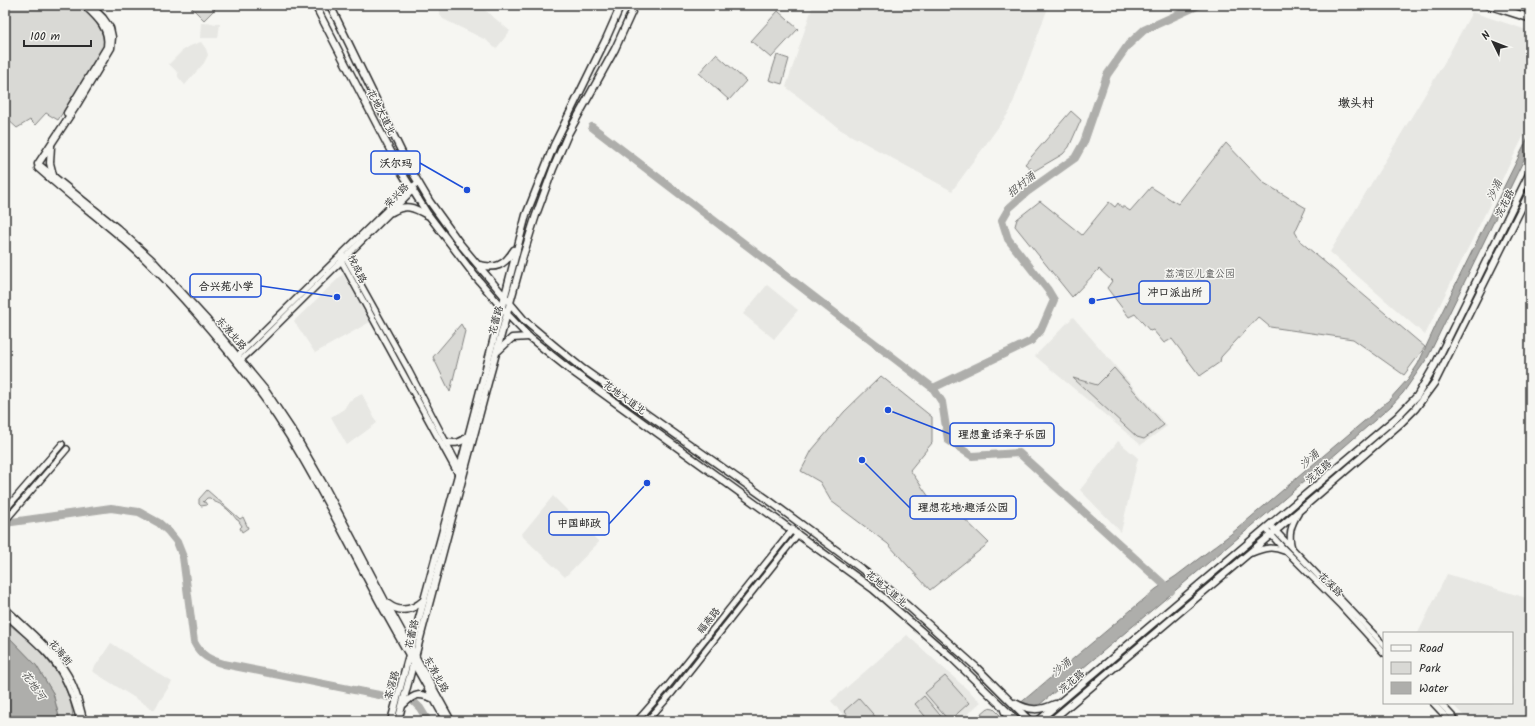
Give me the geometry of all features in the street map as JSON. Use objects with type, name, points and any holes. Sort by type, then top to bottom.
[{"type":"highway","points":[[1490,5],[1530,18]]},
{"type":"main road","name":"东漖北路","points":[[84,5],[104,26],[108,38],[107,47],[37,159],[35,165],[140,255],[238,359],[293,443],[331,510],[377,598],[451,721]]},
{"type":"main road","name":"东漖北路","points":[[90,5],[103,18],[110,28],[112,37],[111,48],[97,73],[38,164],[117,228],[148,256],[194,304],[269,395],[299,441],[332,499],[411,648]]},
{"type":"main road","name":"花地大道北","points":[[315,5],[373,119],[411,189],[429,216],[508,315],[530,337],[569,369],[873,589],[952,658],[1017,721]]},
{"type":"main road","name":"花地大道北","points":[[330,5],[418,183],[445,224],[510,304],[536,331],[578,364],[767,499],[890,590],[976,667],[1028,719]]},
{"type":"main road","name":"花蕾路","points":[[412,656],[411,648],[459,472],[518,244],[532,198],[544,166],[621,5]]},
{"type":"main road","name":"花蕾路","points":[[412,656],[462,481],[510,304],[526,249],[553,169],[568,134],[615,49],[635,5]]},
{"type":"main road","points":[[614,22],[625,27]]},
{"type":"main road","points":[[52,143],[49,158],[53,176]]},
{"type":"main road","name":"浣花路","points":[[1053,707],[1065,699],[1268,527],[1397,416],[1417,396],[1436,365],[1530,172]]},
{"type":"main road","name":"浣花路","points":[[1051,721],[1060,715],[1300,511],[1401,423],[1426,394],[1441,370],[1530,191]]},
{"type":"main road","points":[[392,212],[399,208],[407,207],[418,210],[429,216]]},
{"type":"main road","points":[[478,265],[490,268],[497,267],[510,257],[518,244]]},
{"type":"main road","points":[[497,352],[512,338],[530,337]]},
{"type":"main road","points":[[446,442],[456,444],[468,436]]},
{"type":"main road","points":[[386,603],[396,609],[407,610],[418,605],[425,599]]},
{"type":"main road","name":"东漖北路","points":[[412,656],[414,664],[446,721]]},
{"type":"main road","name":"茶滘路","points":[[391,721],[412,656]]},
{"type":"main road","name":"茶滘路","points":[[398,721],[414,664]]},
{"type":"main road","points":[[402,705],[414,695],[424,695],[434,700]]},
{"type":"main road","points":[[1009,699],[1024,708],[1034,710],[1053,707]]},
{"type":"main road","points":[[1002,706],[1009,721]]},
{"type":"main road","points":[[1038,721],[1053,707]]},
{"type":"street","name":"荣兴路","points":[[343,258],[418,183]]},
{"type":"street","name":"荣兴路","points":[[238,359],[392,212],[411,189]]},
{"type":"street","name":"悦成路","points":[[343,258],[409,371],[446,442],[459,472]]},
{"type":"street","name":"悦成路","points":[[343,258],[459,472]]},
{"type":"street","points":[[6,509],[62,444]]},
{"type":"street","points":[[5,521],[67,449]]},
{"type":"street","points":[[459,472],[462,481]]},
{"type":"street","points":[[1292,549],[1290,540],[1291,526],[1300,511]]},
{"type":"street","name":"花溪路","points":[[1268,527],[1287,552],[1341,606],[1383,652]]},
{"type":"street","name":"福燕路","points":[[637,721],[666,688],[793,530]]},
{"type":"street","name":"花溪路","points":[[1273,533],[1292,549],[1383,644]]},
{"type":"street","name":"福燕路","points":[[647,721],[672,693],[798,534]]},
{"type":"street","points":[[1249,554],[1272,548],[1287,552]]},
{"type":"street","name":"花海街","points":[[5,608],[42,644],[68,673],[84,721]]},
{"type":"street","name":"花海街","points":[[5,614],[35,642],[61,672],[68,686],[80,721]]},
{"type":"street","points":[[1434,704],[1450,721]]},
{"type":"street","points":[[1441,704],[1457,721]]},
{"type":"shaded area","points":[[442,5],[479,5],[510,31],[496,49],[486,40],[443,19],[439,10]]},
{"type":"shaded area","points":[[813,5],[1049,5],[1010,111],[952,191],[841,130],[786,87]]},
{"type":"shaded area","points":[[1472,12],[1530,31],[1530,123],[1425,335],[1330,252],[1444,63]]},
{"type":"shaded area","points":[[201,23],[220,24],[218,38],[200,38]]},
{"type":"shaded area","points":[[201,42],[208,55],[204,63],[185,85],[178,77],[178,73],[169,64],[182,51]]},
{"type":"shaded area","points":[[343,274],[370,322],[315,353],[294,321]]},
{"type":"shaded area","points":[[767,285],[798,310],[774,339],[743,314]]},
{"type":"shaded area","points":[[1073,317],[1167,426],[1141,445],[1035,356]]},
{"type":"shaded area","points":[[362,394],[377,423],[347,445],[331,417],[344,409],[349,401]]},
{"type":"shaded area","points":[[1118,441],[1138,458],[1121,532],[1080,490]]},
{"type":"shaded area","points":[[553,496],[599,542],[565,577],[521,535]]},
{"type":"shaded area","points":[[1447,574],[1530,599],[1530,695],[1528,720],[1469,721],[1452,704],[1513,704],[1513,632],[1418,632]]},
{"type":"shaded area","points":[[907,635],[981,702],[960,721],[849,721],[831,701]]},
{"type":"shaded area","points":[[111,643],[172,682],[154,710],[92,671]]},
{"type":"green space","points":[[5,5],[79,5],[102,27],[105,46],[58,120],[46,113],[35,125],[30,120],[17,128],[5,117]]},
{"type":"green space","points":[[189,5],[210,5],[215,9],[204,20]]},
{"type":"green space","points":[[778,11],[798,29],[771,58],[751,41]]},
{"type":"green space","points":[[716,54],[746,81],[729,100],[699,73]]},
{"type":"green space","points":[[777,55],[789,59],[782,84],[769,80]]},
{"type":"green space","points":[[1071,111],[1081,120],[1069,147],[1063,154],[1034,171],[1025,164]]},
{"type":"green space","name":"荔湾区儿童公园","points":[[1226,143],[1264,183],[1306,208],[1295,232],[1301,242],[1425,347],[1404,375],[1353,339],[1270,327],[1258,317],[1221,357],[1220,362],[1200,376],[1172,339],[1164,343],[1153,330],[1150,331],[1135,314],[1129,317],[1107,288],[1112,281],[1099,269],[1072,297],[1015,226],[1017,219],[1040,201],[1082,235],[1109,202],[1115,207],[1118,203],[1121,207],[1124,207],[1130,211],[1151,187],[1178,204]]},
{"type":"green space","points":[[461,324],[465,331],[450,392],[433,357]]},
{"type":"green space","points":[[1114,368],[1164,425],[1144,439],[1137,437],[1073,378],[1097,385]]},
{"type":"green space","points":[[881,376],[932,417],[932,443],[910,470],[936,507],[949,504],[989,543],[930,590],[888,544],[831,501],[820,482],[801,471],[812,450],[844,412]]},
{"type":"green space","points":[[207,490],[240,519],[243,517],[248,528],[242,532],[240,528],[242,526],[238,520],[225,508],[210,498],[207,498],[203,502],[207,505],[201,506],[199,504],[199,499]]},
{"type":"green space","points":[[5,621],[34,645],[49,661],[61,680],[70,700],[73,721],[60,721],[53,693],[36,665],[5,633]]},
{"type":"green space","points":[[945,676],[969,703],[949,721],[925,693]]},
{"type":"green space","points":[[924,696],[945,721],[929,721],[915,704]]},
{"type":"green space","points":[[859,698],[879,721],[853,721],[844,711]]},
{"type":"green space","points":[[988,708],[994,709],[1000,715],[993,721],[973,721]]},
{"type":"water","points":[[1530,134],[1530,147],[1428,357],[1403,393],[1390,407],[1277,505],[1020,721],[999,721],[1156,589],[1176,576],[1231,534],[1389,400],[1408,379],[1418,364]]},
{"type":"water","name":"花地河","points":[[5,633],[36,665],[53,693],[60,721],[8,721],[5,705]]},
{"type":"waterway","name":"招村涌","points":[[933,388],[1031,341],[1041,330],[1054,300],[1048,290],[1008,239],[1002,220],[1009,208],[1027,192],[1075,158],[1084,142],[1107,75],[1128,45],[1144,30],[1199,5]]},
{"type":"waterway","points":[[592,127],[933,388],[942,402],[948,440],[972,456],[1019,453],[1171,591]]},
{"type":"waterway","points":[[5,523],[111,508],[139,512],[159,523],[177,542],[183,557],[194,642],[206,657],[224,664],[389,697]]},
{"type":"waterway","points":[[414,702],[420,708],[428,721]]},
{"type":"place","name":"沃尔玛","points":[[467,190]]},
{"type":"place","name":"合兴苑小学","points":[[337,297]]},
{"type":"place","name":"冲口派出所","points":[[1092,301]]},
{"type":"place","name":"理想童话亲子乐园","points":[[888,410]]},
{"type":"place","name":"理想花地·趣活公园","points":[[862,460]]},
{"type":"place","name":"中国邮政","points":[[647,483]]},
{"type":"district","name":"墩头村","points":[[1356,103]]},
{"type":"water label","name":"沙涌","points":[[1494,190]]},
{"type":"water label","name":"沙涌","points":[[1309,459]]},
{"type":"water label","name":"沙涌","points":[[1061,667]]}]
